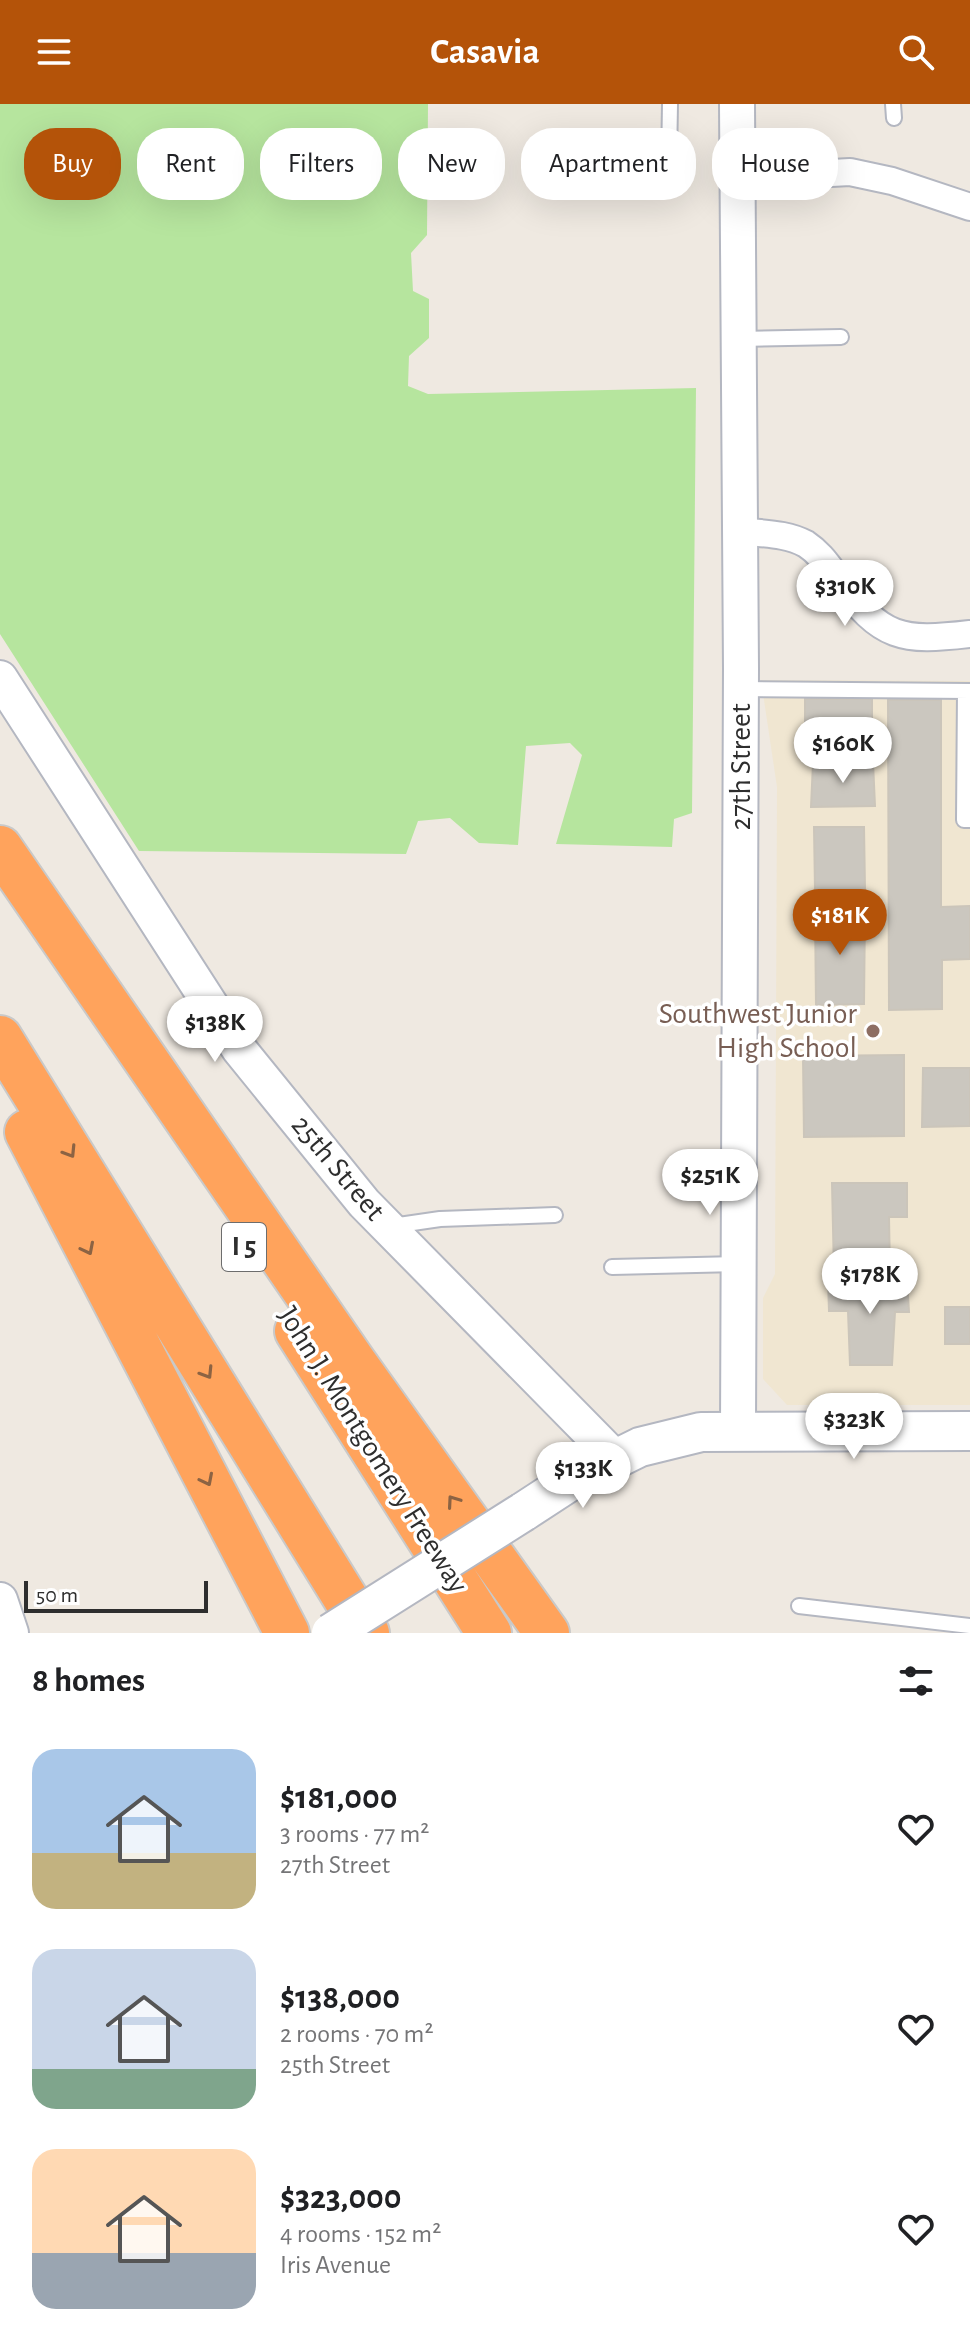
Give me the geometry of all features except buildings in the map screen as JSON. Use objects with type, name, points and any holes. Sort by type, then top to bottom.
[{"type":"highway","points":[[0,848],[353,1361],[547,1633]]},
{"type":"highway","name":"John J. Montgomery Freeway","points":[[0,860],[489,1633]]},
{"type":"highway","points":[[0,1038],[367,1633]]},
{"type":"highway","points":[[0,1080],[287,1633]]},
{"type":"main road","points":[[331,1633],[569,1482],[668,1439],[738,1429],[970,1431]]},
{"type":"street","name":"27th Street","points":[[737,104],[737,128]]},
{"type":"street","points":[[838,173],[850,172],[892,181],[970,207]]},
{"type":"street","name":"27th Street","points":[[737,200],[741,689],[738,1429]]},
{"type":"street","points":[[740,531],[786,536],[804,543],[822,556],[864,613],[893,633],[921,640],[970,634]]},
{"type":"street","name":"25th Street","points":[[0,678],[239,1049],[388,1227],[616,1459]]},
{"type":"street","points":[[0,1600],[11,1633]]},
{"type":"lane","points":[[670,104],[670,128]]},
{"type":"lane","points":[[738,339],[841,337]]},
{"type":"lane","points":[[741,689],[968,691],[964,820],[970,820]]},
{"type":"lane","points":[[388,1227],[440,1219],[555,1215]]},
{"type":"lane","points":[[612,1267],[739,1264]]},
{"type":"lane","points":[[799,1606],[897,1626],[970,1626]]},
{"type":"shaded area","name":"Southwest Junior High School","points":[[761,680],[970,681],[970,1405],[787,1405],[763,1379],[763,1298],[775,1274],[777,787]]},
{"type":"green space","points":[[0,104],[428,104],[428,128],[398,128],[398,200],[427,200],[427,235],[411,253],[413,291],[429,299],[429,338],[409,356],[408,386],[428,394],[696,388],[692,813],[674,819],[672,847],[556,844],[582,755],[570,743],[526,746],[518,845],[479,843],[450,818],[418,821],[406,854],[139,851],[0,634]]},
{"type":"place","name":"Southwest Junior High School","points":[[873,1031]]}]
